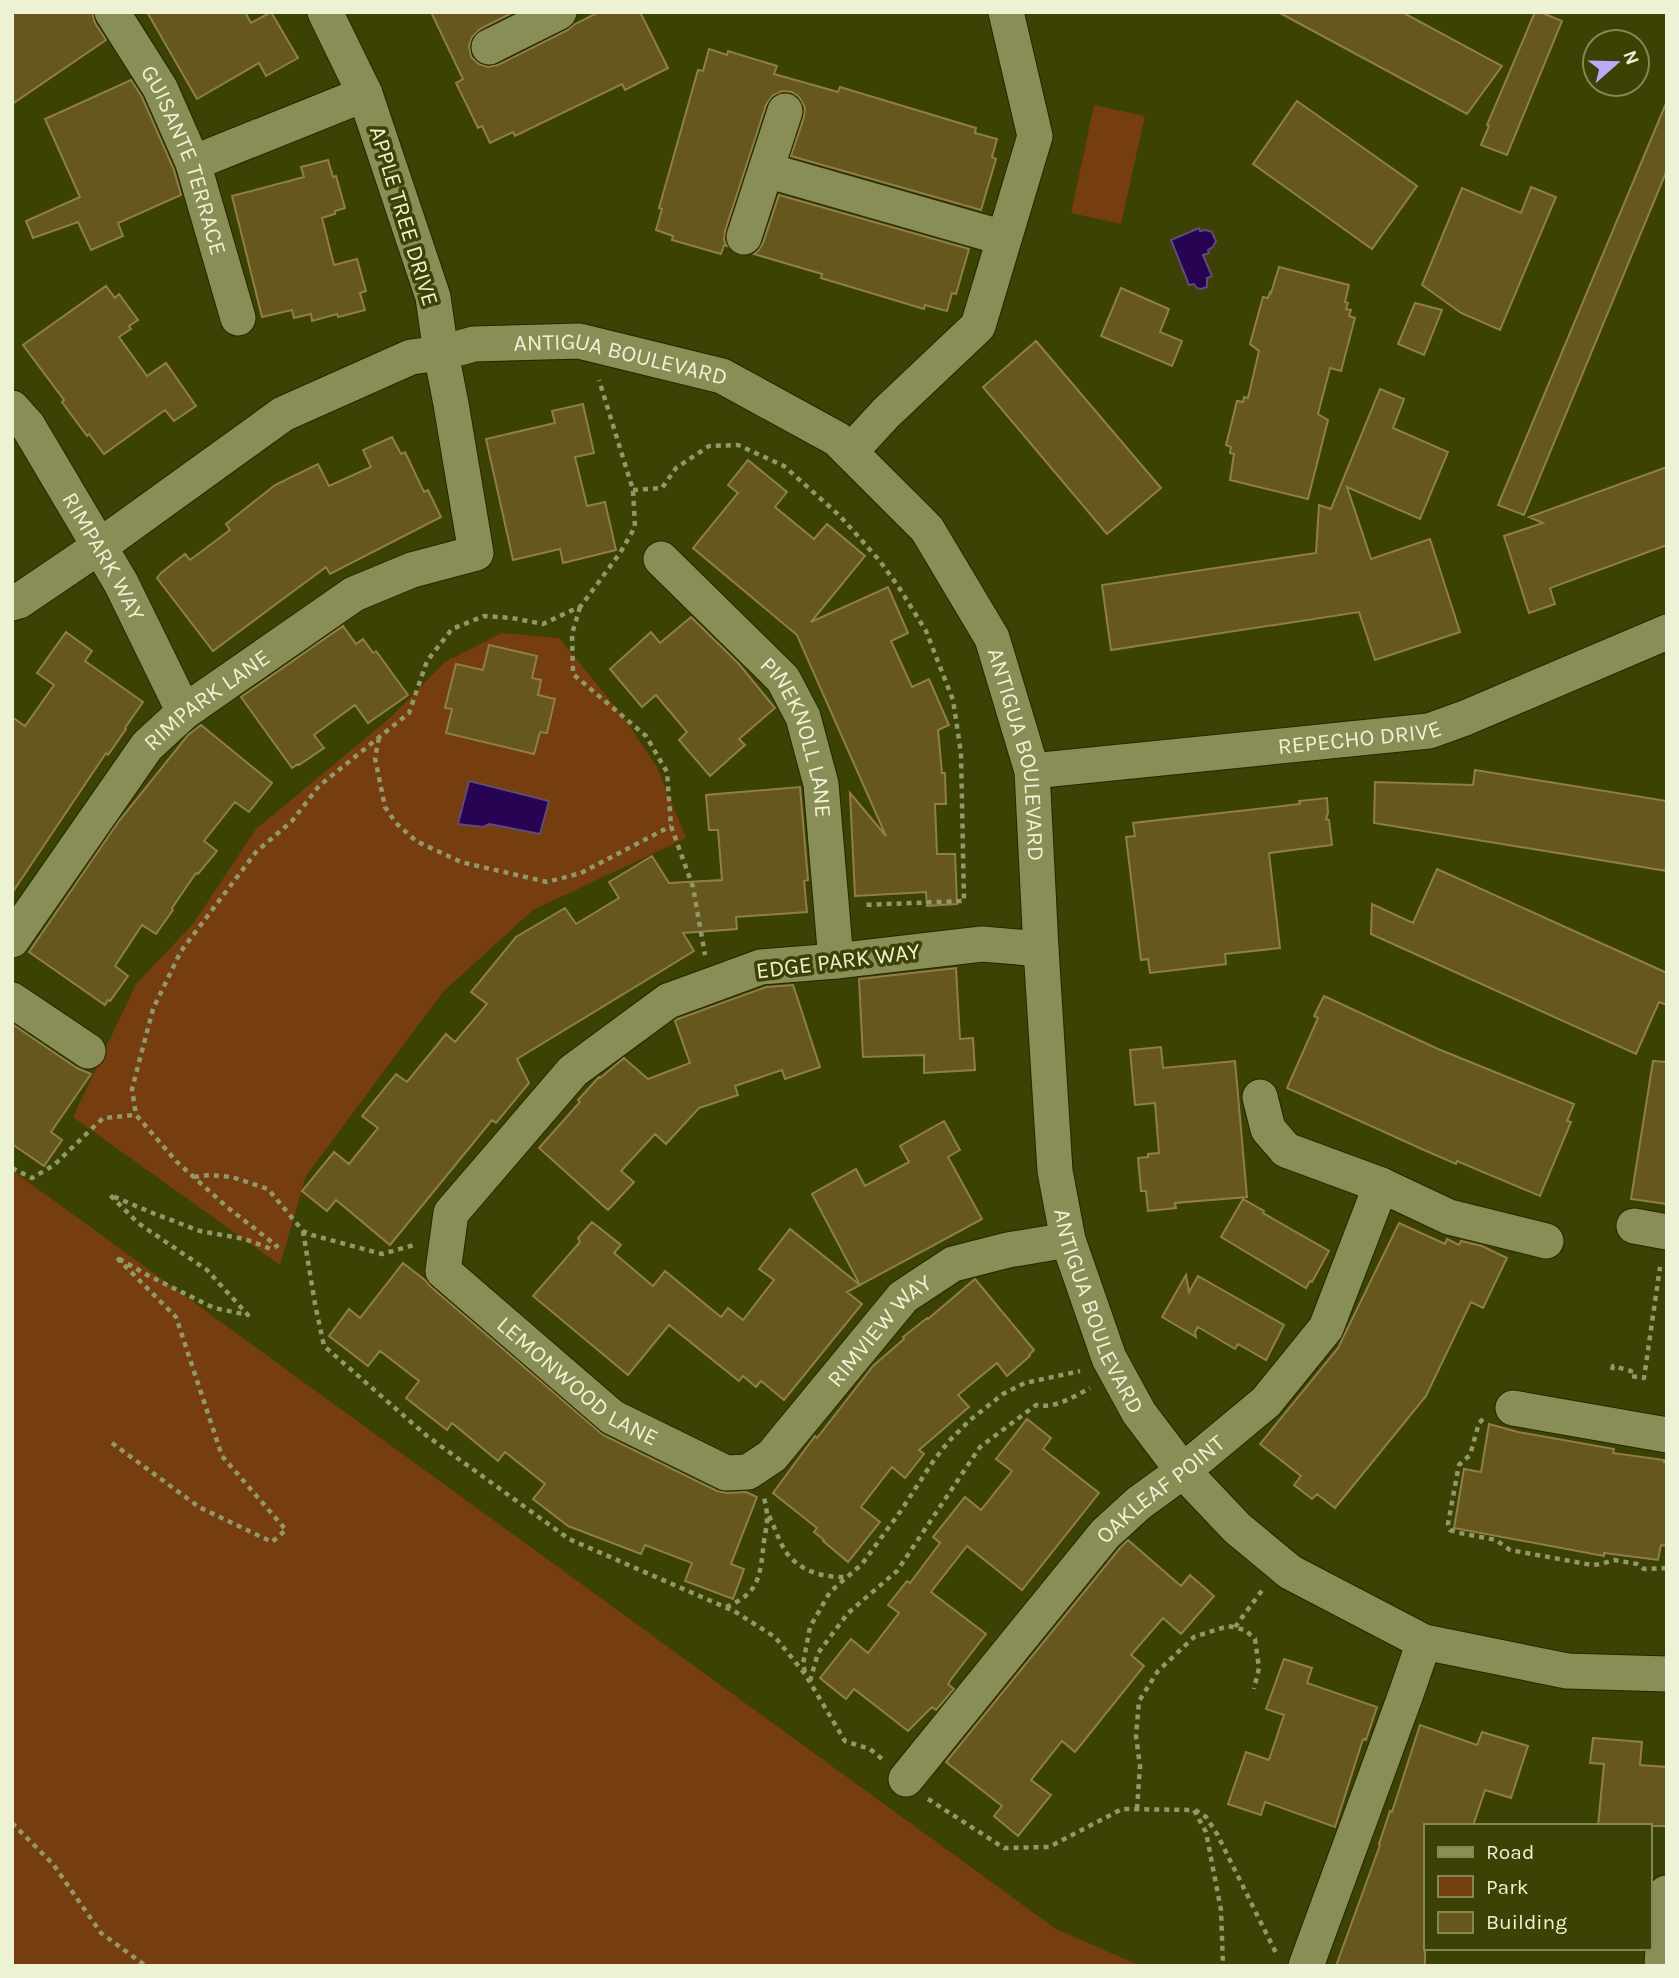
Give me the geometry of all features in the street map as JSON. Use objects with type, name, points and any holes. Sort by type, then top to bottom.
[{"type":"street","name":"GUISANTE TERRACE","points":[[112,12],[160,88],[193,163],[238,318]]},
{"type":"street","name":"APPLE TREE DRIVE","points":[[325,12],[365,93],[433,297],[476,553]]},
{"type":"street","points":[[850,452],[978,326],[1035,136],[1006,12]]},
{"type":"street","points":[[489,47],[537,17]]},
{"type":"street","points":[[193,163],[365,93]]},
{"type":"street","points":[[744,237],[785,111]]},
{"type":"street","points":[[766,170],[1004,238]]},
{"type":"street","name":"ANTIGUA BOULEVARD","points":[[12,603],[19,601],[100,546],[283,414],[411,357],[441,353],[474,344],[579,341],[722,376],[837,439],[927,529],[992,638],[1032,771],[1055,1171],[1068,1240],[1115,1369],[1139,1413],[1183,1471],[1237,1528],[1290,1572],[1424,1642],[1567,1671],[1667,1674]]},
{"type":"street","name":"RIMPARK WAY","points":[[12,408],[28,426],[121,583],[184,712]]},
{"type":"street","name":"RIMPARK LANE","points":[[12,940],[147,746],[184,712],[354,594],[412,570],[476,553]]},
{"type":"street","name":"PINEKNOLL LANE","points":[[661,559],[783,679],[803,717],[821,784],[836,961]]},
{"type":"street","name":"REPECHO DRIVE","points":[[1032,771],[1429,731],[1667,632]]},
{"type":"street","name":"EDGE PARK WAY","points":[[443,1271],[451,1213],[573,1070],[668,1001],[761,967],[982,944],[1041,949]]},
{"type":"street","points":[[12,1000],[88,1051]]},
{"type":"street","points":[[1260,1097],[1268,1129],[1286,1150],[1381,1185],[1449,1217],[1546,1241]]},
{"type":"street","name":"OAKLEAF POINT","points":[[906,1779],[1105,1534],[1139,1503],[1183,1471],[1266,1402],[1326,1328],[1381,1185]]},
{"type":"street","name":"RIMVIEW WAY","points":[[741,1470],[772,1456],[903,1297],[953,1264],[1008,1250],[1068,1240]]},
{"type":"street","name":"LEMONWOOD LANE","points":[[443,1271],[612,1417],[741,1470]]},
{"type":"street","points":[[1513,1408],[1667,1435]]},
{"type":"street","points":[[1306,1966],[1424,1642]]},
{"type":"street","points":[[1651,1882],[1666,1893],[1662,1966]]},
{"type":"path","points":[[597,345],[599,381],[632,490],[635,527],[620,553],[581,606],[572,634],[573,674],[646,736],[667,772],[671,825],[693,887],[705,955],[715,984]]},
{"type":"path","points":[[632,490],[662,488],[676,468],[709,446],[738,445],[784,466],[840,516],[879,560],[926,631],[953,701],[961,753],[964,901],[831,907]]},
{"type":"path","points":[[112,1443],[199,1507],[272,1542],[286,1530],[222,1456],[176,1317],[116,1257],[214,1308],[248,1315],[207,1270],[138,1223],[110,1195],[200,1231],[245,1239],[271,1249],[277,1246],[227,1207],[177,1162],[136,1115],[132,1089],[153,1009],[181,951],[256,852],[292,821],[319,786],[409,713],[428,661],[452,629],[484,616],[543,624],[581,606]]},
{"type":"path","points":[[379,737],[375,758],[385,807],[396,823],[416,841],[461,862],[547,882],[581,873],[671,825]]},
{"type":"path","points":[[12,1168],[33,1178],[54,1165],[103,1118],[136,1115]]},
{"type":"path","points":[[194,1177],[232,1177],[268,1189],[303,1231],[382,1254],[448,1235]]},
{"type":"path","points":[[303,1231],[324,1346],[427,1436],[569,1539],[726,1607],[775,1637],[805,1674],[845,1741],[870,1749],[932,1803],[1004,1848],[1049,1847],[1122,1809],[1194,1810],[1206,1817],[1282,1965]]},
{"type":"path","points":[[1612,1370],[1613,1366],[1630,1371],[1630,1376],[1644,1378],[1660,1267]]},
{"type":"path","points":[[805,1674],[803,1664],[810,1627],[830,1592],[862,1564],[934,1460],[970,1420],[1003,1394],[1025,1383],[1115,1369]]},
{"type":"path","points":[[809,1682],[818,1653],[848,1613],[897,1572],[979,1447],[1036,1405],[1046,1407],[1063,1402],[1115,1369]]},
{"type":"path","points":[[1513,1408],[1484,1418],[1479,1423],[1471,1454],[1459,1465],[1448,1517],[1450,1530],[1496,1540],[1510,1550],[1592,1565],[1614,1560],[1637,1564],[1644,1569],[1667,1569]]},
{"type":"path","points":[[741,1470],[787,1554],[805,1568],[819,1574],[832,1578],[847,1577]]},
{"type":"path","points":[[726,1607],[748,1594],[760,1575],[768,1516]]},
{"type":"path","points":[[1235,1627],[1281,1564]]},
{"type":"path","points":[[1137,1809],[1140,1766],[1136,1736],[1139,1701],[1158,1671],[1194,1637],[1228,1626],[1235,1627],[1245,1630],[1255,1639],[1259,1668],[1254,1689]]},
{"type":"path","points":[[1194,1810],[1206,1832],[1222,1910],[1223,1966]]},
{"type":"path","points":[[12,1823],[53,1864],[101,1933],[146,1966]]},
{"type":"green space","points":[[1094,105],[1145,116],[1121,224],[1071,213]]},
{"type":"green space","points":[[502,633],[559,638],[622,715],[657,767],[686,838],[533,910],[443,992],[306,1176],[280,1265],[73,1117],[136,984],[193,924],[256,829],[391,717],[445,662]]},
{"type":"green space","points":[[12,1170],[1056,1929],[1141,1966],[12,1966]]},
{"type":"shaded area","points":[[1199,228],[1200,231],[1212,232],[1216,241],[1208,250],[1209,253],[1203,255],[1212,276],[1207,278],[1207,287],[1201,289],[1194,284],[1189,285],[1171,240]]},
{"type":"shaded area","points":[[469,781],[549,801],[540,834],[489,824],[483,827],[458,824]]},
{"type":"building","points":[[12,12],[92,12],[95,23],[106,40],[12,104]]},
{"type":"building","points":[[147,12],[245,12],[251,23],[271,12],[298,58],[266,76],[259,63],[197,99]]},
{"type":"building","points":[[431,12],[510,12],[480,29],[472,37],[469,46],[471,57],[488,67],[498,65],[599,12],[640,12],[668,68],[625,90],[622,84],[515,136],[513,132],[490,143],[482,126],[478,128],[456,83],[463,79]]},
{"type":"building","points":[[1278,12],[1402,12],[1502,66],[1467,114]]},
{"type":"building","points":[[1535,12],[1562,21],[1507,155],[1481,145]]},
{"type":"building","points":[[709,49],[727,55],[728,51],[777,66],[774,74],[838,92],[840,87],[976,128],[975,133],[997,139],[992,157],[996,159],[981,210],[791,156],[805,108],[799,97],[792,92],[782,91],[772,96],[766,105],[725,231],[724,240],[727,246],[724,245],[721,254],[672,240],[673,236],[656,230],[662,209],[659,208],[698,70],[703,71]]},
{"type":"building","points":[[131,80],[142,97],[174,170],[181,195],[118,223],[123,236],[91,250],[78,222],[33,238],[26,221],[80,197],[45,119]]},
{"type":"building","points":[[1297,101],[1417,186],[1372,249],[1253,164]]},
{"type":"building","points":[[1667,101],[1667,170],[1524,515],[1498,505]]},
{"type":"building","points":[[328,160],[333,177],[336,176],[345,208],[322,218],[334,265],[357,259],[366,291],[360,293],[365,310],[312,321],[311,314],[294,318],[292,310],[262,317],[232,196],[304,177],[301,167]]},
{"type":"building","points":[[1531,187],[1556,197],[1500,330],[1461,313],[1422,285],[1462,188],[1521,213]]},
{"type":"building","points":[[779,195],[969,249],[956,294],[952,293],[947,311],[925,305],[924,309],[821,278],[822,274],[754,254],[763,243]]},
{"type":"building","points":[[1279,267],[1349,285],[1346,309],[1351,310],[1349,316],[1355,318],[1341,371],[1330,368],[1318,414],[1328,420],[1308,499],[1230,480],[1234,454],[1230,453],[1231,447],[1226,445],[1237,401],[1243,402],[1244,397],[1248,398],[1259,351],[1250,344],[1263,297],[1268,298],[1271,293]]},
{"type":"building","points":[[106,286],[115,298],[119,294],[138,320],[119,337],[147,376],[166,363],[196,406],[174,421],[165,410],[104,454],[89,434],[87,436],[23,345]]},
{"type":"building","points":[[1121,288],[1169,309],[1160,332],[1182,341],[1172,366],[1101,336]]},
{"type":"building","points":[[1415,303],[1442,310],[1424,355],[1398,344]]},
{"type":"building","points":[[1036,341],[1161,488],[1107,534],[983,387]]},
{"type":"building","points":[[1380,389],[1404,399],[1393,428],[1448,452],[1420,519],[1347,487],[1371,559],[1430,539],[1460,632],[1375,660],[1359,612],[1111,650],[1102,585],[1316,553],[1319,505],[1331,509]]},
{"type":"building","points":[[583,404],[594,453],[575,457],[587,506],[605,502],[616,550],[563,563],[560,549],[513,560],[486,439],[555,423],[552,411]]},
{"type":"building","points":[[392,437],[401,454],[405,452],[424,492],[428,490],[441,517],[330,574],[326,567],[213,651],[157,578],[161,573],[185,554],[190,560],[230,530],[226,524],[275,485],[318,464],[329,486],[371,467],[363,450]]},
{"type":"building","points":[[748,460],[787,492],[775,507],[814,539],[827,524],[865,556],[811,622],[888,587],[908,633],[891,641],[912,687],[929,679],[949,725],[938,730],[942,773],[945,773],[946,804],[935,804],[937,854],[955,854],[957,904],[927,906],[926,892],[855,896],[850,793],[886,836],[797,635],[693,548],[738,493],[728,485]]},
{"type":"building","points":[[1667,467],[1667,545],[1550,588],[1555,604],[1529,613],[1504,536],[1543,523],[1529,517]]},
{"type":"building","points":[[691,617],[739,664],[775,708],[739,739],[745,745],[710,776],[679,740],[687,732],[656,695],[642,707],[610,669],[651,632],[660,643]]},
{"type":"building","points":[[343,626],[356,644],[363,639],[373,653],[376,651],[408,695],[368,723],[355,705],[314,735],[324,748],[292,768],[241,697]]},
{"type":"building","points":[[66,632],[92,651],[85,661],[143,702],[12,893],[12,717],[25,726],[54,685],[37,673]]},
{"type":"building","points":[[489,645],[537,656],[532,678],[541,680],[538,695],[555,699],[547,733],[540,732],[534,754],[446,733],[452,709],[445,708],[456,664],[483,670]]},
{"type":"building","points":[[201,725],[272,783],[249,812],[235,802],[204,841],[217,851],[198,874],[196,873],[156,934],[142,925],[115,966],[128,976],[105,1005],[29,952],[119,821],[188,735]]},
{"type":"building","points":[[1475,770],[1667,801],[1667,871],[1374,823],[1375,782],[1473,785]]},
{"type":"building","points":[[800,787],[808,880],[804,881],[807,912],[736,917],[737,929],[683,933],[694,951],[517,1059],[529,1083],[496,1123],[492,1120],[390,1245],[336,1200],[327,1211],[302,1191],[334,1152],[349,1164],[378,1128],[362,1116],[396,1074],[407,1082],[446,1034],[455,1042],[487,1004],[471,992],[516,937],[565,908],[576,924],[619,898],[609,882],[652,856],[669,883],[722,880],[718,830],[709,830],[706,795]]},
{"type":"building","points":[[1327,798],[1326,819],[1329,820],[1332,845],[1269,853],[1280,948],[1225,954],[1226,964],[1150,973],[1148,959],[1141,960],[1126,837],[1135,836],[1133,823],[1300,804],[1299,801]]},
{"type":"building","points":[[1437,869],[1667,973],[1667,1005],[1659,1002],[1636,1054],[1371,934],[1372,904],[1413,923]]},
{"type":"building","points":[[956,968],[960,1039],[973,1038],[975,1070],[924,1073],[924,1055],[863,1057],[859,979]]},
{"type":"building","points":[[793,985],[820,1067],[785,1079],[782,1070],[735,1086],[738,1095],[699,1108],[666,1144],[655,1134],[621,1171],[634,1182],[608,1210],[539,1148],[599,1077],[624,1058],[648,1079],[690,1063],[675,1021],[678,1019],[766,987]]},
{"type":"building","points":[[1324,996],[1438,1049],[1574,1104],[1567,1121],[1571,1122],[1540,1196],[1457,1161],[1456,1164],[1287,1088],[1318,1018],[1314,1016]]},
{"type":"building","points":[[12,1024],[77,1068],[91,1074],[51,1132],[62,1140],[44,1166],[12,1144]]},
{"type":"building","points":[[1161,1047],[1163,1068],[1235,1061],[1247,1197],[1175,1203],[1176,1208],[1148,1211],[1146,1191],[1141,1191],[1138,1158],[1159,1153],[1155,1103],[1135,1105],[1130,1050]]},
{"type":"building","points":[[1653,1061],[1667,1062],[1667,1204],[1631,1199]]},
{"type":"building","points":[[944,1121],[960,1150],[948,1157],[982,1219],[860,1285],[812,1194],[856,1169],[865,1186],[909,1162],[900,1146]]},
{"type":"building","points":[[1243,1199],[1329,1251],[1306,1288],[1221,1237]]},
{"type":"building","points":[[592,1222],[621,1245],[614,1253],[653,1286],[665,1271],[721,1317],[728,1308],[743,1320],[774,1280],[759,1269],[790,1229],[860,1285],[847,1292],[862,1304],[784,1400],[761,1381],[756,1387],[743,1376],[739,1381],[669,1325],[628,1375],[533,1296],[580,1242],[578,1238]]},
{"type":"building","points":[[1399,1223],[1445,1244],[1447,1239],[1459,1245],[1461,1241],[1482,1246],[1507,1258],[1483,1308],[1471,1302],[1426,1396],[1335,1508],[1317,1494],[1312,1499],[1294,1485],[1301,1476],[1260,1444],[1338,1348]]},
{"type":"building","points":[[403,1263],[603,1435],[717,1491],[746,1492],[757,1497],[731,1564],[744,1569],[733,1599],[685,1581],[692,1563],[645,1545],[641,1554],[568,1526],[533,1499],[545,1484],[505,1452],[498,1461],[452,1423],[447,1430],[406,1398],[419,1381],[380,1351],[368,1366],[329,1336],[349,1309],[360,1318]]},
{"type":"building","points":[[1186,1275],[1189,1292],[1198,1276],[1284,1325],[1266,1360],[1238,1344],[1235,1349],[1198,1327],[1196,1337],[1162,1317]]},
{"type":"building","points":[[975,1279],[1034,1350],[1007,1376],[997,1363],[958,1395],[969,1407],[919,1450],[924,1454],[905,1478],[892,1467],[861,1507],[880,1522],[848,1562],[814,1532],[817,1528],[773,1493],[815,1436],[817,1438],[873,1366],[904,1339],[903,1337]]},
{"type":"building","points":[[1027,1419],[1051,1438],[1043,1449],[1099,1493],[1022,1590],[967,1546],[931,1592],[986,1634],[948,1684],[954,1689],[936,1710],[932,1707],[908,1731],[854,1689],[846,1699],[820,1678],[851,1639],[868,1653],[899,1613],[888,1605],[907,1581],[910,1583],[940,1543],[933,1537],[965,1497],[981,1510],[1012,1471],[996,1459]]},
{"type":"building","points":[[1489,1424],[1518,1432],[1614,1449],[1613,1453],[1664,1460],[1667,1463],[1667,1546],[1661,1545],[1658,1560],[1604,1553],[1604,1556],[1454,1528],[1464,1469],[1481,1472]]},
{"type":"building","points":[[1128,1540],[1181,1586],[1190,1575],[1214,1596],[1181,1634],[1163,1618],[1131,1655],[1144,1666],[1075,1752],[1062,1741],[1031,1780],[1051,1795],[1018,1836],[994,1816],[1002,1806],[946,1762]]},
{"type":"building","points":[[1284,1659],[1312,1668],[1307,1683],[1377,1707],[1366,1740],[1363,1739],[1335,1827],[1265,1802],[1261,1815],[1228,1804],[1246,1752],[1269,1760],[1284,1715],[1266,1709]]},
{"type":"building","points":[[1420,1725],[1477,1745],[1482,1732],[1528,1746],[1511,1798],[1485,1790],[1474,1824],[1424,1824],[1425,1966],[1336,1966],[1390,1811],[1392,1812]]},
{"type":"building","points":[[1593,1738],[1642,1742],[1640,1765],[1667,1767],[1667,1826],[1598,1824],[1604,1764],[1590,1763]]}]
